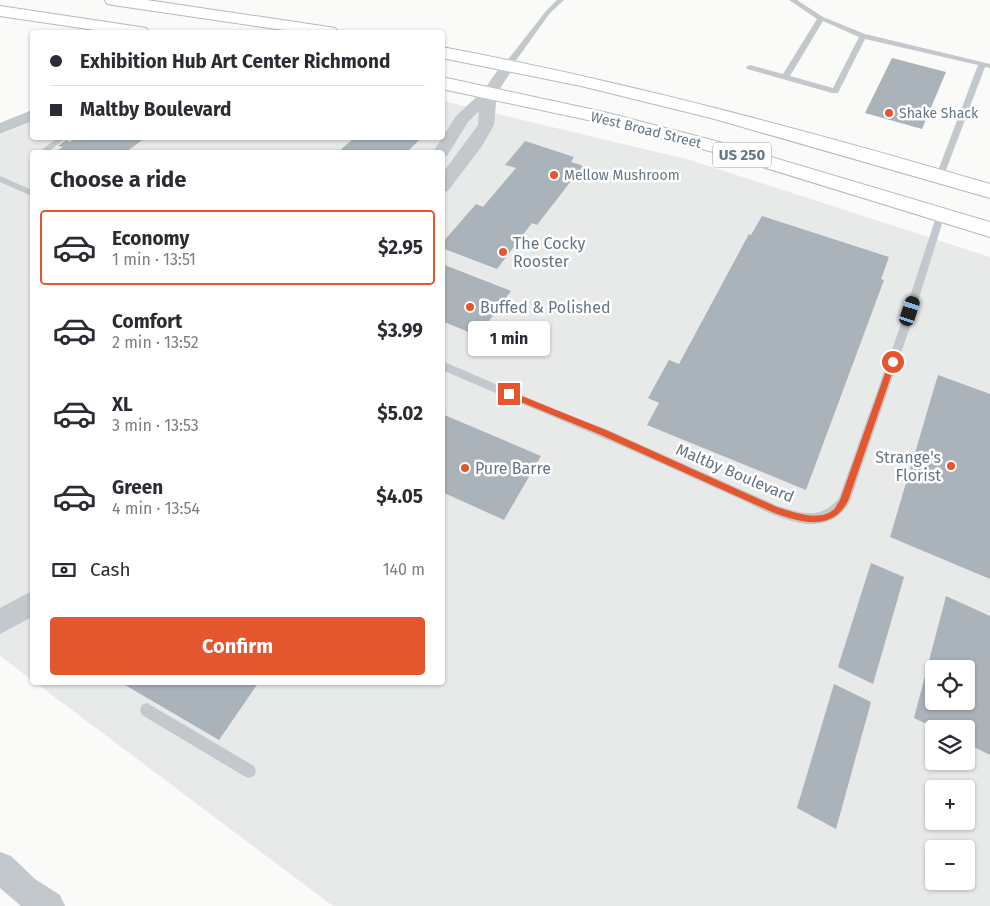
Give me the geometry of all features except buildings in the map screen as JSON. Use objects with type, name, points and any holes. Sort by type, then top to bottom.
[{"type":"main road","points":[[113,0],[316,30]]},
{"type":"main road","points":[[0,11],[118,30]]},
{"type":"main road","points":[[132,30],[141,21],[197,12]]},
{"type":"main road","name":"US 250","points":[[445,53],[509,64],[710,110],[990,191]]},
{"type":"main road","name":"West Broad Street","points":[[445,84],[604,118],[689,140],[788,168],[990,230]]},
{"type":"street","points":[[442,150],[462,119],[490,93],[509,64]]},
{"type":"street","points":[[445,183],[476,142],[486,125],[490,93]]},
{"type":"street","points":[[0,129],[30,116]]},
{"type":"street","points":[[0,622],[30,604]]},
{"type":"street","points":[[0,867],[24,890],[49,906]]},
{"type":"lane","points":[[509,64],[548,12],[562,0]]},
{"type":"lane","points":[[792,0],[821,18],[863,36],[986,65],[940,176]]},
{"type":"lane","points":[[785,77],[821,18]]},
{"type":"lane","points":[[750,67],[834,91],[863,36]]},
{"type":"lane","points":[[46,150],[59,140]]},
{"type":"lane","points":[[0,179],[30,192]]},
{"type":"lane","name":"Maltby Boulevard","points":[[445,366],[559,416],[604,433],[775,510],[799,518],[817,519],[836,513],[844,501],[905,327],[941,214]]},
{"type":"lane","points":[[147,710],[249,771]]},
{"type":"shaded area","points":[[445,101],[690,160],[990,257],[990,906],[333,906],[39,685],[445,685],[445,150],[30,150],[30,678],[0,656],[0,135],[30,122],[30,140],[445,140]]},
{"type":"place","name":"Shake Shack","points":[[889,113]]},
{"type":"place","name":"Mellow Mushroom","points":[[554,175]]},
{"type":"place","name":"The Cocky Rooster","points":[[503,252]]},
{"type":"place","name":"Buffed & Polished","points":[[470,307]]},
{"type":"place","name":"Strange's Florist","points":[[951,466]]},
{"type":"place","name":"Pure Barre","points":[[465,468]]},
{"type":"route","points":[[509,394],[604,433],[775,510],[799,518],[817,519],[836,513],[844,501],[893,362]]}]
